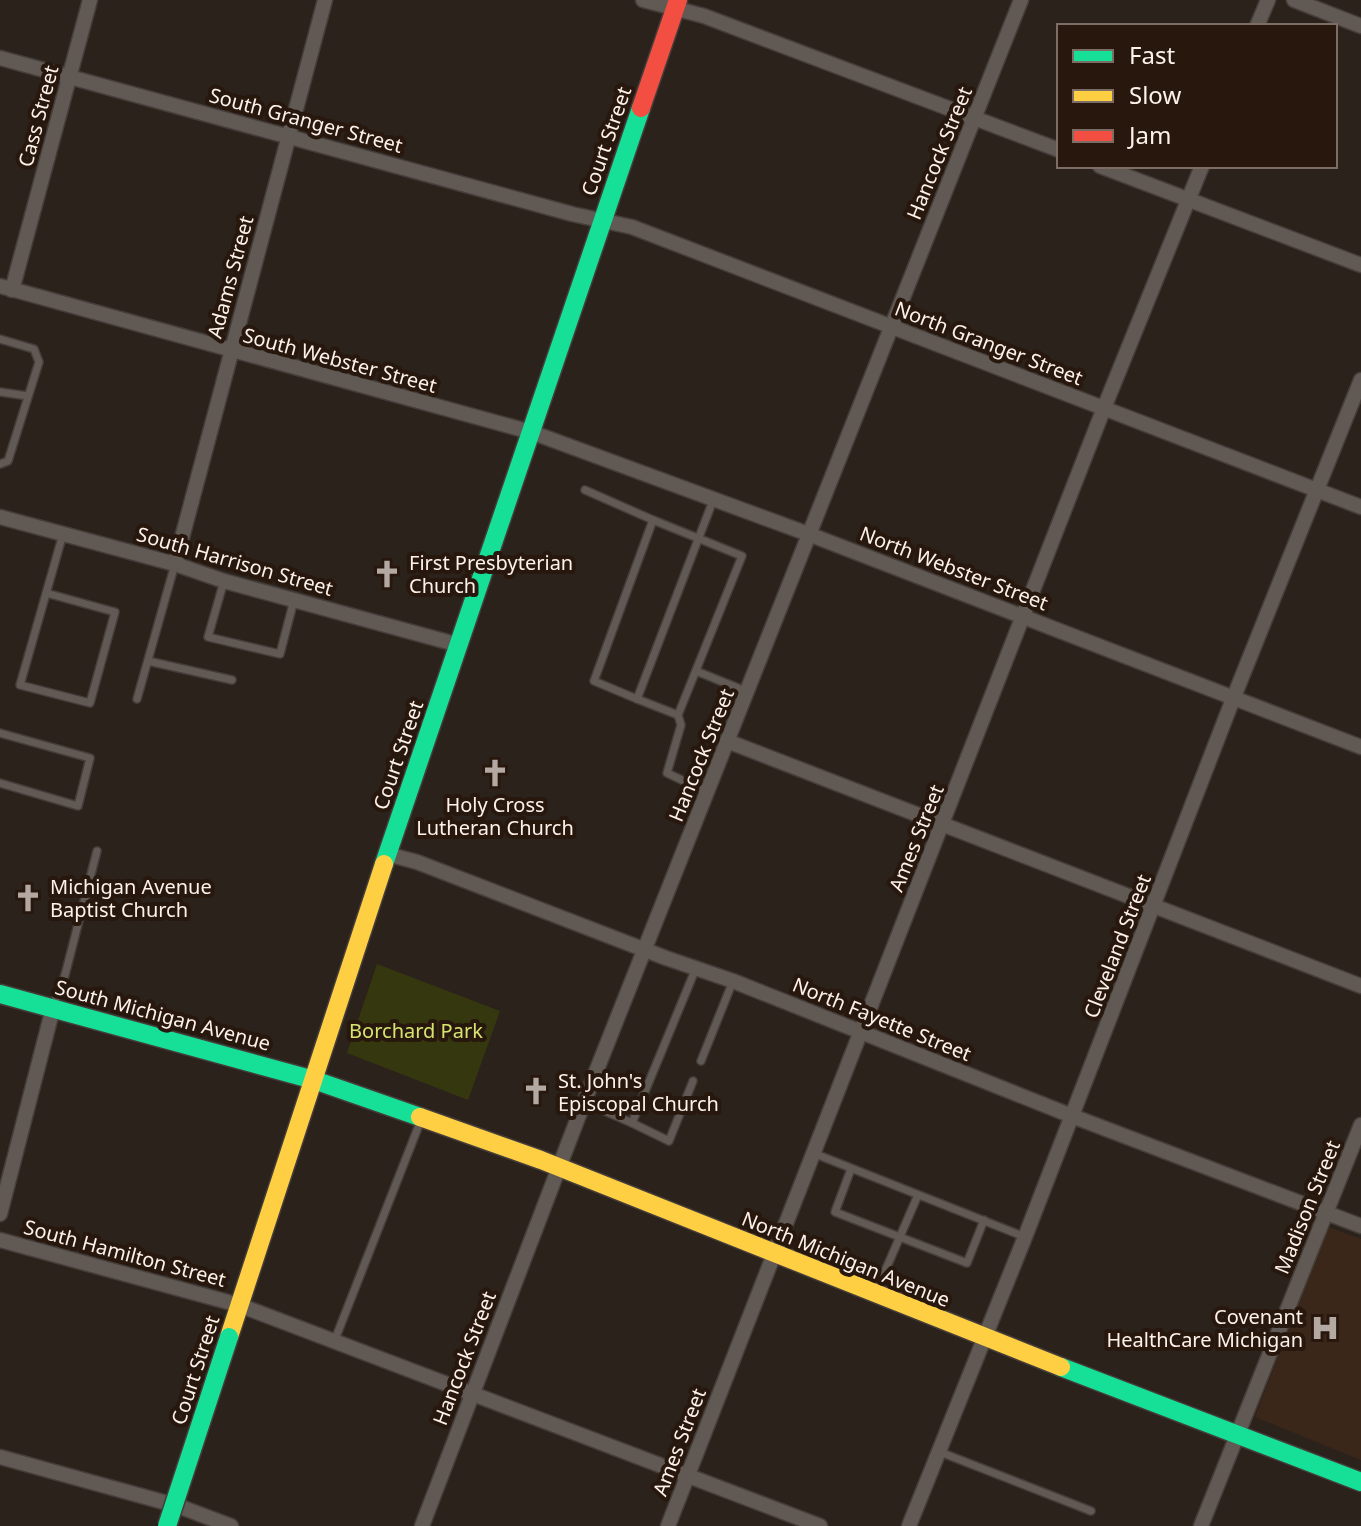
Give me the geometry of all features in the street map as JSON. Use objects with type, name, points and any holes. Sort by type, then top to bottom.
[{"type":"main road","name":"Court Street","points":[[167,1526],[387,854],[677,4]]},
{"type":"main road","name":"South Michigan Avenue","points":[[0,994],[314,1080]]},
{"type":"main road","name":"North Michigan Avenue","points":[[314,1080],[560,1167],[875,1294],[1361,1482]]},
{"type":"street","name":"Cass Street","points":[[6,288],[90,0]]},
{"type":"street","name":"Adams Street","points":[[175,564],[325,0]]},
{"type":"street","points":[[643,0],[677,4],[1057,149]]},
{"type":"street","name":"Hancock Street","points":[[422,1526],[546,1198],[1021,0]]},
{"type":"street","points":[[1258,24],[1268,0]]},
{"type":"street","points":[[1294,0],[1361,26]]},
{"type":"street","name":"South Granger Street","points":[[0,58],[601,222]]},
{"type":"street","points":[[1105,168],[1361,265]]},
{"type":"street","name":"Ames Street","points":[[668,1526],[1104,408],[1201,168]]},
{"type":"street","name":"North Granger Street","points":[[601,222],[632,227],[1361,507]]},
{"type":"street","name":"South Webster Street","points":[[6,288],[531,432]]},
{"type":"street","name":"Cleveland Street","points":[[909,1526],[1361,380]]},
{"type":"street","name":"North Webster Street","points":[[531,432],[714,498],[1361,747]]},
{"type":"street","name":"South Harrison Street","points":[[0,517],[459,645]]},
{"type":"street","points":[[727,741],[1361,986]]},
{"type":"street","name":"North Fayette Street","points":[[387,854],[417,862],[733,981],[1072,1116],[1361,1226]]},
{"type":"street","points":[[0,1214],[53,1008]]},
{"type":"street","name":"Madison Street","points":[[1201,1526],[1361,1125]]},
{"type":"street","name":"South Hamilton Street","points":[[0,1240],[239,1305],[820,1526]]},
{"type":"street","points":[[0,1457],[178,1506],[231,1526]]},
{"type":"lane","points":[[0,339],[34,349],[39,362],[8,461],[0,464]]},
{"type":"lane","points":[[0,392],[28,396]]},
{"type":"lane","points":[[585,490],[742,556],[678,715],[681,725],[667,773],[708,792]]},
{"type":"lane","points":[[637,699],[714,498]]},
{"type":"lane","points":[[653,520],[594,681],[678,715]]},
{"type":"lane","points":[[46,593],[115,612],[90,703],[20,685],[46,593],[63,534]]},
{"type":"lane","points":[[137,699],[175,564]]},
{"type":"lane","points":[[224,581],[208,637],[280,654],[294,600]]},
{"type":"lane","points":[[148,661],[232,680]]},
{"type":"lane","points":[[696,671],[748,692]]},
{"type":"lane","points":[[0,733],[90,758],[78,806],[0,783]]},
{"type":"lane","points":[[53,1008],[65,975],[97,851]]},
{"type":"lane","points":[[632,1123],[696,968]]},
{"type":"lane","points":[[701,1061],[733,981]]},
{"type":"lane","points":[[584,1102],[669,1141],[693,1081]]},
{"type":"lane","points":[[334,1342],[422,1118]]},
{"type":"lane","points":[[813,1153],[1025,1237]]},
{"type":"lane","points":[[851,1169],[835,1212],[899,1238],[967,1263],[984,1220]]},
{"type":"lane","points":[[875,1294],[918,1195]]},
{"type":"lane","points":[[938,1451],[1091,1511]]},
{"type":"shaded area","name":"Covenant HealthCare Michigan","points":[[1328,1227],[1361,1239],[1361,1460],[1255,1417]]},
{"type":"green space","name":"Borchard Park","points":[[377,964],[500,1011],[468,1100],[347,1053]]},
{"type":"traffic: fast","points":[[384,864],[641,108]]},
{"type":"traffic: fast","points":[[0,994],[314,1080],[420,1117]]},
{"type":"traffic: fast","points":[[167,1526],[229,1337]]},
{"type":"traffic: fast","points":[[1061,1367],[1361,1482]]},
{"type":"traffic: slow","points":[[229,1337],[384,864]]},
{"type":"traffic: slow","points":[[420,1117],[541,1160],[1061,1367]]},
{"type":"traffic: jam","points":[[641,108],[678,0]]},
{"type":"place","name":"First Presbyterian Church","points":[[387,574]]},
{"type":"place","name":"Holy Cross Lutheran Church","points":[[495,773]]},
{"type":"place","name":"Michigan Avenue Baptist Church","points":[[28,898]]},
{"type":"place","name":"St. John's Episcopal Church","points":[[536,1091]]},
{"type":"place","name":"Covenant HealthCare Michigan","points":[[1325,1328]]}]
